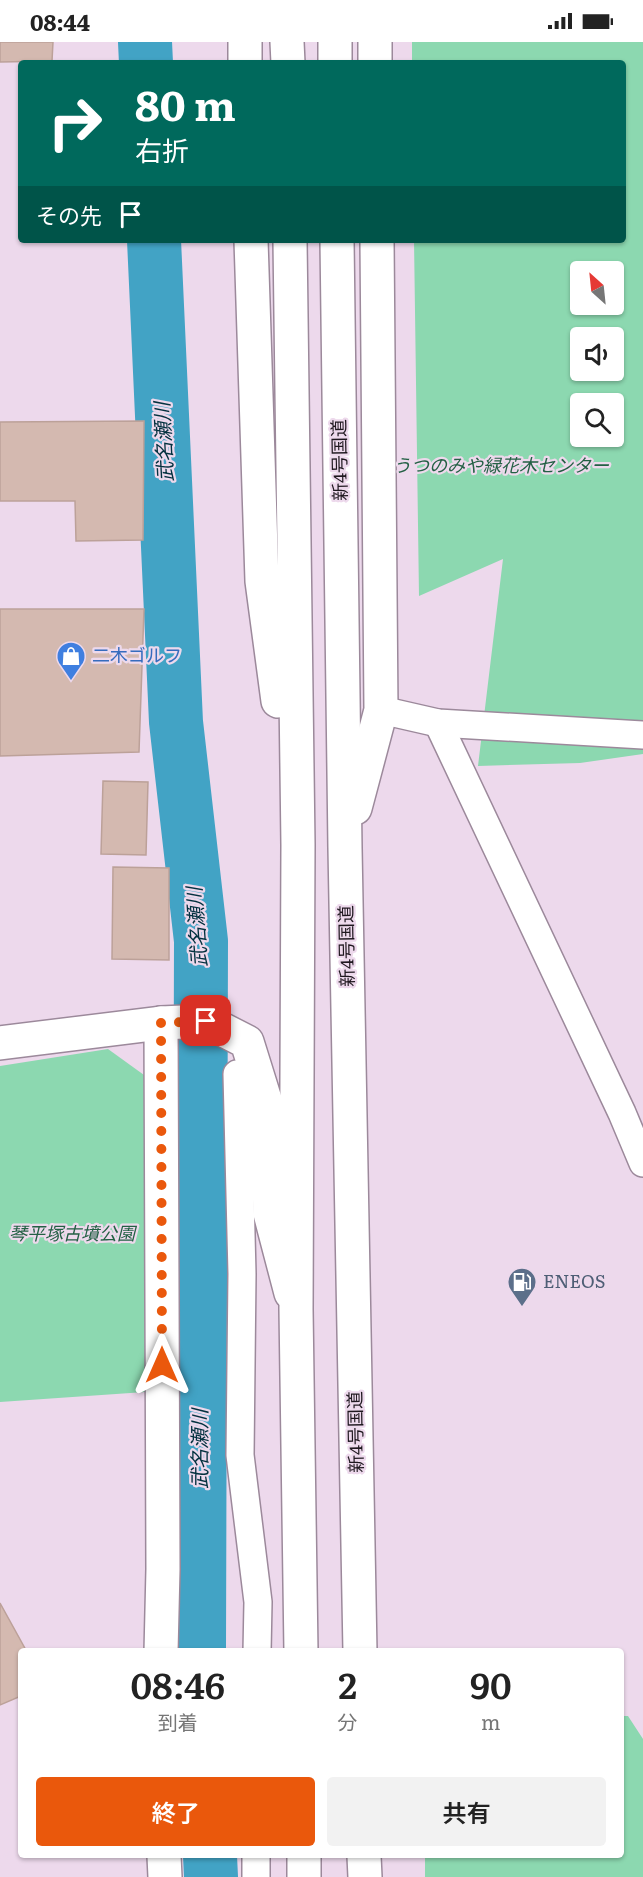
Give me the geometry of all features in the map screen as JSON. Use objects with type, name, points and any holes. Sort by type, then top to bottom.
[{"type":"main road","points":[[245,42],[245,60]]},
{"type":"main road","points":[[287,42],[288,60]]},
{"type":"main road","points":[[335,42],[335,60]]},
{"type":"main road","points":[[375,42],[375,60]]},
{"type":"main road","points":[[251,243],[262,581],[298,845]]},
{"type":"main road","points":[[290,243],[298,845],[296,1309],[301,1648]]},
{"type":"main road","name":"新4号国道","points":[[337,243],[345,848],[360,1648]]},
{"type":"main road","points":[[345,848],[381,710],[377,243]]},
{"type":"main road","points":[[0,1043],[161,1023],[206,1021],[247,1042],[266,1103],[270,1213],[296,1309]]},
{"type":"main road","points":[[161,1023],[163,1569],[161,1648]]},
{"type":"main road","points":[[164,1858],[165,1877]]},
{"type":"main road","points":[[304,1858],[304,1877]]},
{"type":"main road","points":[[364,1858],[365,1877]]},
{"type":"street","points":[[381,710],[438,723],[643,735]]},
{"type":"street","points":[[438,723],[643,1162]]},
{"type":"street","points":[[237,1074],[242,1274],[240,1455],[258,1602],[258,1648]]},
{"type":"street","points":[[255,1877],[256,1858]]},
{"type":"green space","name":"うつのみや緑花木センター","points":[[412,42],[643,42],[643,754],[580,763],[478,766],[503,559],[419,596],[414,243],[626,243],[626,60],[412,60]]},
{"type":"green space","name":"琴平塚古墳公園","points":[[108,1049],[144,1075],[145,1392],[0,1402],[0,1066]]},
{"type":"green space","points":[[624,1716],[628,1716],[643,1739],[643,1877],[425,1877],[425,1858],[624,1858]]},
{"type":"building","points":[[0,42],[53,42],[52,60],[0,62]]},
{"type":"building","points":[[144,421],[143,540],[76,541],[75,501],[0,501],[0,422]]},
{"type":"building","name":"二木ゴルフ","points":[[0,609],[144,609],[139,752],[0,756]]},
{"type":"building","points":[[103,781],[148,782],[146,855],[101,854]]},
{"type":"building","points":[[113,867],[169,868],[169,960],[112,959]]},
{"type":"building","points":[[0,1603],[25,1648],[18,1648],[18,1697],[0,1705]]},
{"type":"waterway","name":"武名瀬川","points":[[145,42],[146,60]]},
{"type":"waterway","name":"武名瀬川","points":[[154,243],[176,722],[201,941],[199,1648]]},
{"type":"waterway","name":"武名瀬川","points":[[210,1858],[211,1877]]},
{"type":"place","name":"二木ゴルフ","points":[[71,682]]},
{"type":"place","name":"ENEOS","points":[[522,1308]]},
{"type":"route","points":[[162,1365],[161,1023],[206,1021]]}]
